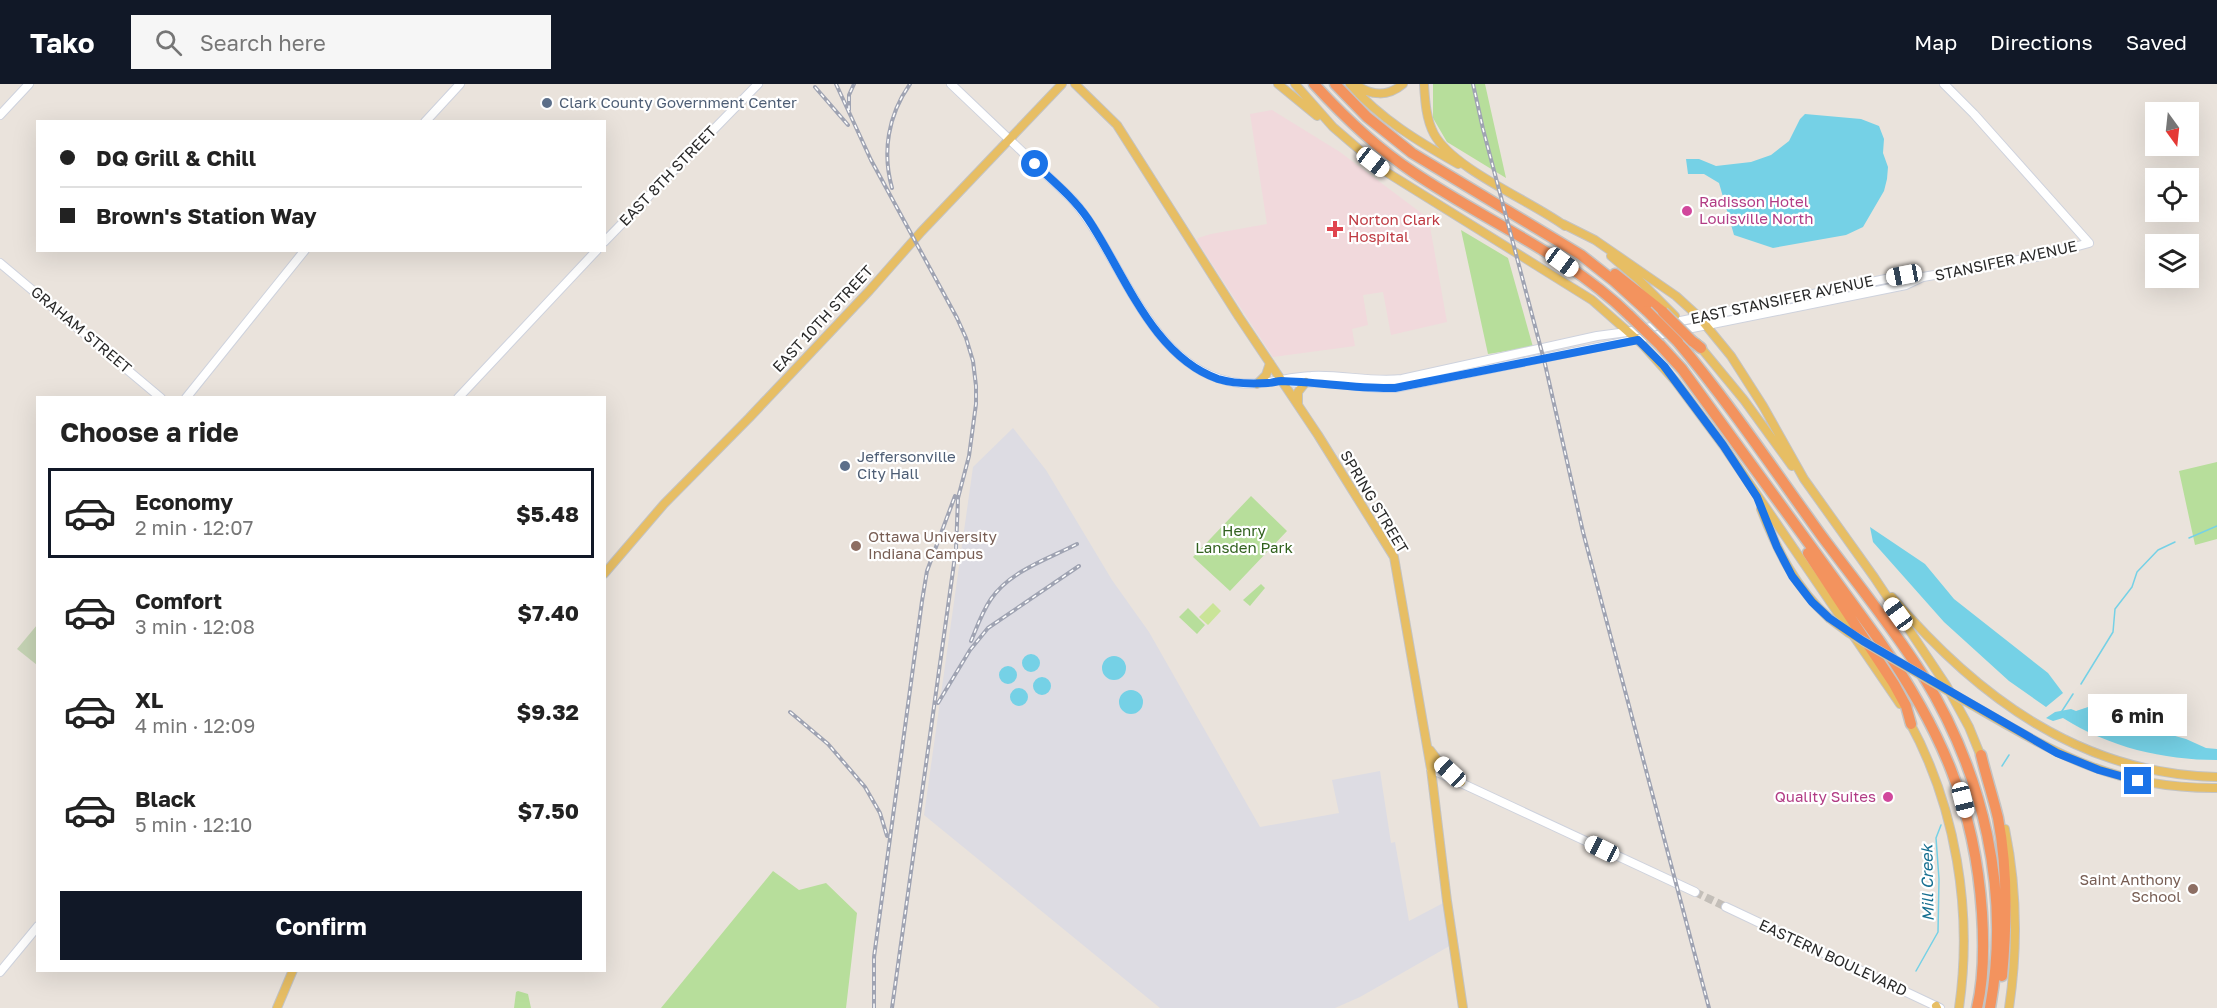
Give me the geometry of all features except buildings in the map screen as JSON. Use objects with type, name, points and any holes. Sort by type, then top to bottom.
[{"type":"highway","points":[[1314,84],[1348,121],[1406,167],[1549,253],[1601,291],[1660,345],[1682,369],[1899,668],[1934,730],[1955,776],[1976,857],[1983,933],[1980,995],[1977,1008]]},
{"type":"highway","points":[[1335,84],[1367,117],[1412,153],[1581,255],[1647,311],[1678,342],[1720,393],[1909,655],[1952,728],[1976,790],[1987,833],[1997,903],[1998,942],[1993,1008]]},
{"type":"highway","points":[[1581,255],[1602,264],[1663,312],[1696,343]]},
{"type":"highway","points":[[1801,533],[1816,566],[1878,656],[1906,706],[1911,724]]},
{"type":"highway","points":[[1981,755],[1997,816],[2005,874],[2006,940],[2002,983],[1993,1008]]},
{"type":"main road","name":"EAST 10TH STREET","points":[[606,572],[664,504],[870,291],[921,232],[1062,84]]},
{"type":"main road","name":"SPRING STREET","points":[[1075,84],[1117,125],[1394,557],[1431,769],[1446,901],[1463,1008]]},
{"type":"main road","points":[[1278,84],[1333,128]]},
{"type":"main road","points":[[1295,84],[1333,128],[1370,160],[1403,184],[1592,300],[1664,366],[1690,399],[1856,638],[1911,724],[1939,789],[1958,864],[1964,959],[1959,1008]]},
{"type":"main road","points":[[1350,84],[1372,106],[1404,131],[1563,224],[1611,256],[1639,279],[1675,316],[1744,400],[1804,480]]},
{"type":"main road","points":[[1355,84],[1366,91],[1380,94],[1393,91],[1403,84]]},
{"type":"main road","points":[[1424,84],[1426,109],[1433,133],[1446,149],[1482,176]]},
{"type":"main road","points":[[1563,224],[1619,256],[1676,296],[1706,325],[1738,365],[1804,480],[1874,577],[1946,685],[1981,755],[2002,816],[2016,912],[2015,953],[2009,1008]]},
{"type":"main road","points":[[1257,384],[1266,375],[1270,363]]},
{"type":"main road","points":[[1298,404],[1298,392],[1306,382]]},
{"type":"main road","points":[[1757,497],[1792,576],[1812,602],[1849,633],[2057,753],[2122,777],[2162,785],[2217,788]]},
{"type":"main road","points":[[1874,577],[1928,638],[1957,665],[1995,697],[2048,731],[2085,750],[2133,766],[2171,773],[2217,777]]},
{"type":"main road","points":[[1427,746],[1439,762],[1461,782]]},
{"type":"main road","points":[[277,1008],[292,972]]},
{"type":"street","points":[[0,115],[29,84]]},
{"type":"street","points":[[427,120],[460,84]]},
{"type":"street","name":"EAST 8TH STREET","points":[[606,240],[758,84]]},
{"type":"street","points":[[951,84],[1072,199],[1085,215],[1129,289],[1172,349],[1193,366],[1213,377],[1239,383],[1257,384],[1281,381]]},
{"type":"street","name":"STANSIFER AVENUE","points":[[1923,278],[2041,256],[2089,243],[1944,84]]},
{"type":"street","points":[[188,396],[303,252]]},
{"type":"street","points":[[460,396],[595,252]]},
{"type":"street","name":"GRAHAM STREET","points":[[0,263],[159,396]]},
{"type":"street","name":"EAST STANSIFER AVENUE","points":[[1281,381],[1289,377],[1317,375],[1374,381],[1394,380],[1597,336],[1627,332],[1910,274],[1923,278]]},
{"type":"street","name":"EAST STANSIFER AVENUE","points":[[1281,381],[1395,388],[1906,285],[1923,278]]},
{"type":"street","points":[[1431,769],[1695,892]]},
{"type":"street","name":"EASTERN BOULEVARD","points":[[1726,907],[1938,1007]]},
{"type":"street","points":[[0,972],[36,928]]},
{"type":"shaded area","name":"Norton Clark Hospital","points":[[1272,110],[1340,152],[1429,221],[1447,322],[1391,335],[1383,292],[1363,295],[1368,325],[1352,329],[1355,346],[1273,357],[1197,241],[1198,238],[1211,234],[1267,224],[1250,114]]},
{"type":"shaded area","points":[[1013,428],[1046,470],[1112,580],[1149,632],[1260,827],[1339,813],[1332,780],[1380,771],[1391,843],[1395,842],[1409,921],[1447,901],[1453,944],[1360,997],[1335,1008],[1160,1008],[924,815],[973,467]]},
{"type":"green space","points":[[1433,84],[1485,84],[1506,178],[1447,142],[1433,118]]},
{"type":"green space","points":[[1461,230],[1508,258],[1533,347],[1488,354]]},
{"type":"green space","points":[[2217,462],[2217,539],[2195,545],[2179,471]]},
{"type":"green space","name":"Henry Lansden Park","points":[[1251,496],[1287,531],[1230,591],[1193,557]]},
{"type":"green space","points":[[1261,584],[1265,588],[1250,606],[1243,600]]},
{"type":"green space","points":[[1213,603],[1221,611],[1208,625],[1199,617]]},
{"type":"green space","points":[[1188,608],[1205,625],[1197,634],[1179,617]]},
{"type":"green space","points":[[36,626],[36,664],[17,649]]},
{"type":"green space","points":[[773,871],[799,890],[826,883],[857,913],[846,1008],[661,1008]]},
{"type":"green space","points":[[518,991],[528,994],[531,1008],[514,1008]]},
{"type":"water","points":[[1805,114],[1861,119],[1879,126],[1884,139],[1883,153],[1888,167],[1887,179],[1884,191],[1863,227],[1846,235],[1773,248],[1734,235],[1719,183],[1704,174],[1688,174],[1686,159],[1699,159],[1716,166],[1751,162],[1771,155],[1789,141]]},
{"type":"water","points":[[1870,527],[1925,564],[1954,599],[2048,673],[2063,693],[2046,707],[2009,681],[1944,622],[1873,542]]},
{"type":"water","points":[[1027,654],[1035,654],[1040,659],[1038,670],[1027,672],[1022,667],[1022,659]]},
{"type":"water","points":[[1114,656],[1123,659],[1126,668],[1123,677],[1114,680],[1105,677],[1102,668],[1105,659]]},
{"type":"water","points":[[1004,666],[1012,666],[1017,671],[1015,682],[1004,684],[999,679],[999,671]]},
{"type":"water","points":[[1038,677],[1046,677],[1051,682],[1049,693],[1038,695],[1033,690],[1033,682]]},
{"type":"water","points":[[1015,688],[1023,688],[1028,693],[1026,704],[1015,706],[1010,701],[1010,693]]},
{"type":"water","points":[[1131,690],[1140,693],[1143,702],[1140,711],[1131,714],[1122,711],[1119,702],[1122,693]]},
{"type":"water","points":[[2091,706],[2139,726],[2186,739],[2206,748],[2217,749],[2217,760],[2177,758],[2137,750],[2099,737],[2063,718],[2053,721],[2046,718],[2055,712],[2071,709],[2076,711]]},
{"type":"waterway","name":"Mill Creek","points":[[2189,538],[2217,526]]},
{"type":"waterway","name":"Mill Creek","points":[[2081,684],[2113,632],[2115,609],[2132,587],[2137,572],[2158,550],[2175,542]]},
{"type":"waterway","name":"Mill Creek","points":[[2062,711],[2073,694]]},
{"type":"waterway","name":"Mill Creek","points":[[2002,766],[2009,755]]},
{"type":"waterway","name":"Mill Creek","points":[[1916,971],[1938,932],[1939,879],[1936,838],[1941,825]]},
{"type":"tunnel","points":[[1695,892],[1726,907]]},
{"type":"railway","points":[[836,84],[871,160],[957,318],[973,361],[976,386],[969,456],[958,498],[956,549],[892,1008]]},
{"type":"railway","points":[[849,110],[849,95],[854,84]]},
{"type":"railway","points":[[892,188],[888,161],[889,134],[896,108],[910,84]]},
{"type":"railway","points":[[1473,84],[1545,364],[1583,532],[1709,1008]]},
{"type":"railway","points":[[815,87],[848,125]]},
{"type":"railway","points":[[874,1008],[874,957],[922,601],[927,571],[955,496]]},
{"type":"railway","points":[[971,641],[985,609],[999,589],[1019,573],[1077,544]]},
{"type":"railway","points":[[938,703],[970,650],[988,628],[1079,566]]},
{"type":"railway","points":[[790,712],[828,744],[865,787],[880,813],[887,836]]},
{"type":"place","name":"Clark County Government Center","points":[[547,103]]},
{"type":"place","name":"Radisson Hotel Louisville North","points":[[1687,211]]},
{"type":"place","name":"Norton Clark Hospital","points":[[1335,229]]},
{"type":"place","name":"Jeffersonville City Hall","points":[[845,466]]},
{"type":"place","name":"Ottawa University Indiana Campus","points":[[856,546]]},
{"type":"place","name":"Quality Suites","points":[[1888,797]]},
{"type":"place","name":"Saint Anthony School","points":[[2193,889]]},
{"type":"route","points":[[1035,164],[1072,199],[1085,215],[1129,289],[1167,344],[1193,366],[1213,377],[1246,384],[1281,381],[1395,388],[1638,340],[1664,366],[1723,445],[1757,497],[1777,547],[1792,576],[1812,602],[1829,618],[1863,641],[2057,753],[2099,770],[2138,781]]}]
